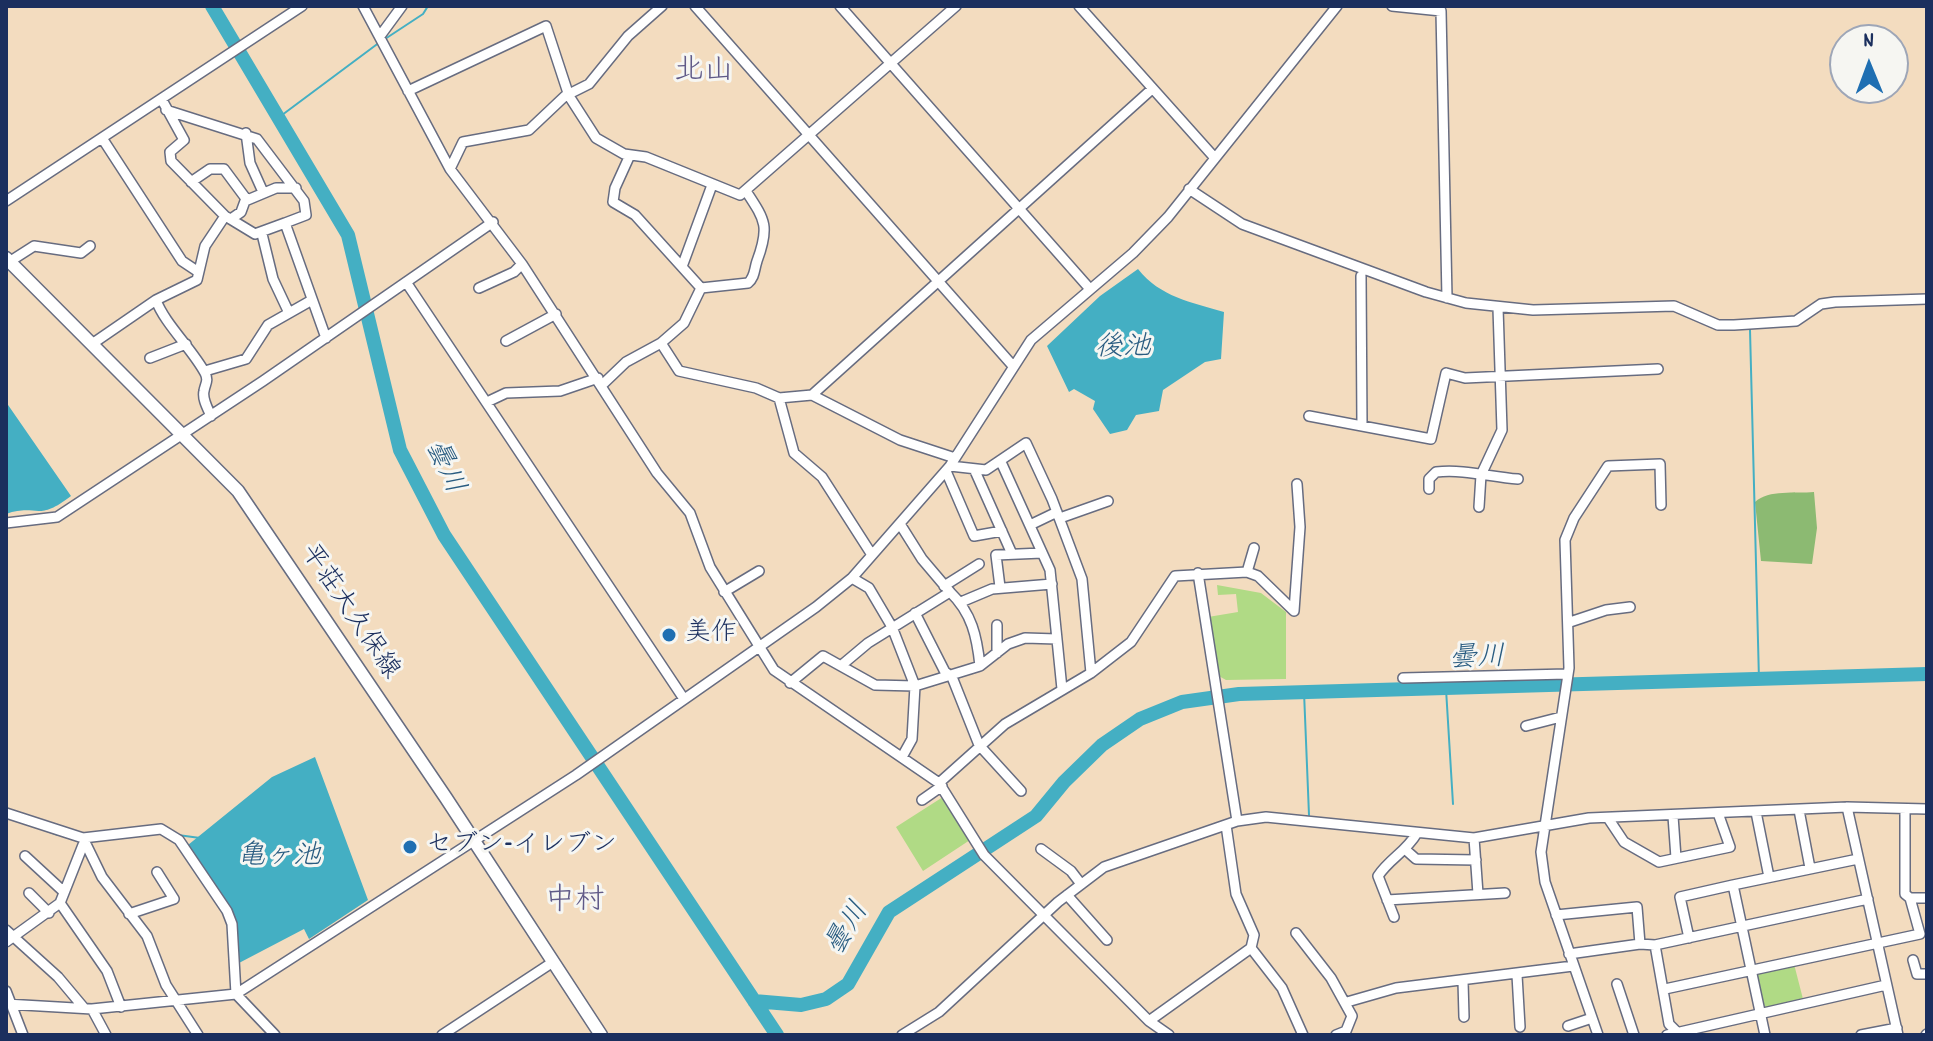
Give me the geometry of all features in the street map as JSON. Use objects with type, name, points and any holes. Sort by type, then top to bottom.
[{"type":"main road","name":"平荘大久保線","points":[[8,260],[238,491],[601,1035]]},
{"type":"street","points":[[6,201],[102,138],[164,105],[224,59],[302,6]]},
{"type":"street","points":[[363,6],[450,169],[490,218],[600,381],[657,473],[690,513],[710,567],[774,670],[940,785],[984,855],[1046,913],[1149,1021],[1169,1035]]},
{"type":"street","points":[[382,41],[402,6]]},
{"type":"street","points":[[450,169],[463,142],[529,130],[605,69],[628,36],[662,6]]},
{"type":"street","points":[[695,6],[1013,366]]},
{"type":"street","points":[[840,6],[1090,289]]},
{"type":"street","points":[[408,91],[546,26],[569,96],[596,138],[630,155],[646,157],[740,195],[956,6]]},
{"type":"street","points":[[1079,6],[1214,157]]},
{"type":"street","points":[[9,1004],[88,1009],[236,994],[576,775],[761,646],[852,578],[950,465],[1031,340],[1133,253],[1189,189],[1337,6]]},
{"type":"street","points":[[1392,6],[1441,11],[1447,298]]},
{"type":"street","points":[[812,395],[1152,89]]},
{"type":"street","points":[[164,105],[246,133],[269,152],[296,188],[304,201],[306,215],[262,234],[248,231],[228,218],[169,156],[184,140],[164,105]]},
{"type":"street","points":[[246,133],[250,163],[263,192]]},
{"type":"street","points":[[102,138],[182,261],[197,271]]},
{"type":"street","points":[[630,155],[613,202],[635,215],[641,225],[683,264],[701,288]]},
{"type":"street","points":[[191,182],[210,169],[224,169],[247,200]]},
{"type":"street","points":[[683,264],[712,185]]},
{"type":"street","points":[[92,344],[156,300],[197,280],[205,246],[228,218],[241,212],[247,200],[263,192],[296,188]]},
{"type":"street","points":[[1189,189],[1242,224],[1447,298],[1498,308],[1674,306],[1718,325],[1734,325],[1796,321],[1821,304],[1835,302],[1927,299]]},
{"type":"street","points":[[701,288],[748,283],[754,278],[766,221],[746,191]]},
{"type":"street","points":[[241,212],[248,231]]},
{"type":"street","points":[[6,523],[57,517],[341,328],[490,218]]},
{"type":"street","points":[[285,223],[326,338]]},
{"type":"street","points":[[262,234],[273,279],[289,313]]},
{"type":"street","points":[[8,260],[34,246],[81,253],[90,246]]},
{"type":"street","points":[[479,288],[514,272],[522,264]]},
{"type":"street","points":[[1361,276],[1362,426]]},
{"type":"street","points":[[406,282],[684,699]]},
{"type":"street","points":[[487,402],[506,393],[560,391],[600,381],[661,343],[684,323],[701,288]]},
{"type":"street","points":[[156,300],[161,313],[205,371],[208,383],[204,397],[211,416]]},
{"type":"street","points":[[205,371],[246,359],[268,325],[312,300]]},
{"type":"street","points":[[1479,507],[1481,475],[1502,430],[1498,308]]},
{"type":"street","points":[[506,341],[556,314]]},
{"type":"street","points":[[661,343],[679,371],[756,388],[779,398],[812,395],[950,465],[975,471],[986,470],[1026,443],[1082,579],[1091,673]]},
{"type":"street","points":[[150,358],[186,344]]},
{"type":"street","points":[[1309,416],[1431,439],[1446,373],[1465,378],[1658,369]]},
{"type":"street","points":[[779,398],[794,453],[822,477],[872,555]]},
{"type":"street","points":[[1001,462],[1042,553],[1052,584],[1062,689]]},
{"type":"street","points":[[1598,1035],[1542,867],[1544,827],[1567,676],[1570,622],[1565,540],[1574,518],[1608,466],[1660,464],[1661,505]]},
{"type":"street","points":[[950,465],[974,536],[1002,531]]},
{"type":"street","points":[[975,471],[1012,554]]},
{"type":"street","points":[[1429,489],[1429,479],[1436,472],[1466,471],[1518,479]]},
{"type":"street","points":[[922,800],[979,745],[1091,673],[1131,642],[1175,576],[1247,572],[1258,576],[1294,611],[1300,527],[1297,484]]},
{"type":"street","points":[[1030,525],[1108,501]]},
{"type":"street","points":[[900,524],[947,589],[961,602],[976,631],[980,666]]},
{"type":"street","points":[[1247,572],[1254,548]]},
{"type":"street","points":[[1000,587],[996,555],[1042,553]]},
{"type":"street","points":[[843,664],[979,564]]},
{"type":"street","points":[[724,592],[759,571]]},
{"type":"street","points":[[1149,1021],[1251,948],[1254,935],[1236,894],[1232,823],[1218,703],[1198,573]]},
{"type":"street","points":[[852,578],[869,588],[892,627],[915,686],[912,739],[902,757]]},
{"type":"street","points":[[961,602],[1000,587],[1052,584]]},
{"type":"street","points":[[1570,622],[1606,610],[1630,607]]},
{"type":"street","points":[[915,613],[945,672],[952,677],[979,745],[1021,791]]},
{"type":"street","points":[[997,625],[997,653]]},
{"type":"street","points":[[790,683],[823,656],[843,664],[875,685],[915,686],[980,666],[1025,638],[1057,639]]},
{"type":"street","points":[[1403,678],[1567,676]]},
{"type":"street","points":[[1526,726],[1561,717]]},
{"type":"street","points":[[1847,807],[1897,1031],[1861,1035]]},
{"type":"street","points":[[902,1035],[939,1012],[1046,913],[1104,867],[1232,823],[1266,817],[1474,838],[1608,818],[1847,807],[1927,809]]},
{"type":"street","points":[[1665,989],[1923,934],[1910,898],[1905,894],[1905,809]]},
{"type":"street","points":[[1799,810],[1810,868]]},
{"type":"street","points":[[1756,812],[1769,877]]},
{"type":"street","points":[[6,813],[83,842],[161,829],[179,840],[227,911],[232,924],[236,994],[275,1035]]},
{"type":"street","points":[[1608,818],[1624,842],[1659,862],[1730,847],[1718,813]]},
{"type":"street","points":[[1673,816],[1676,858]]},
{"type":"street","points":[[1394,917],[1378,876],[1391,857],[1407,851],[1417,833]]},
{"type":"street","points":[[1474,838],[1478,894]]},
{"type":"street","points":[[83,842],[60,903],[49,913],[9,936],[58,977],[88,1009],[106,1035]]},
{"type":"street","points":[[83,842],[129,914],[147,936],[166,985],[198,1035]]},
{"type":"street","points":[[1041,849],[1071,871],[1081,884]]},
{"type":"street","points":[[1407,851],[1416,859],[1476,860]]},
{"type":"street","points":[[25,856],[64,892]]},
{"type":"street","points":[[1689,938],[1680,897],[1858,859]]},
{"type":"street","points":[[129,914],[174,899],[157,872]]},
{"type":"street","points":[[1733,885],[1765,1035]]},
{"type":"street","points":[[29,893],[49,913]]},
{"type":"street","points":[[1387,900],[1505,893]]},
{"type":"street","points":[[1067,895],[1107,940]]},
{"type":"street","points":[[1910,898],[1927,898]]},
{"type":"street","points":[[1569,954],[1640,944],[1655,945],[1868,899]]},
{"type":"street","points":[[60,903],[107,971],[121,1007]]},
{"type":"street","points":[[1556,915],[1637,907],[1640,944]]},
{"type":"street","points":[[1296,933],[1347,1002],[1351,1023],[1336,1035]]},
{"type":"street","points":[[1655,945],[1672,1033],[1886,985]]},
{"type":"street","points":[[1251,948],[1282,988],[1303,1035]]},
{"type":"street","points":[[1913,960],[1917,974],[1927,974]]},
{"type":"street","points":[[442,1035],[553,962]]},
{"type":"street","points":[[1347,1002],[1396,988],[1573,966]]},
{"type":"street","points":[[1517,975],[1517,1021]]},
{"type":"street","points":[[1463,981],[1464,1017]]},
{"type":"street","points":[[1622,988],[1634,1035]]},
{"type":"street","points":[[6,991],[23,1035]]},
{"type":"street","points":[[1568,1026],[1592,1018]]},
{"type":"green space","points":[[1814,492],[1817,528],[1812,564],[1761,561],[1755,502],[1767,495]]},
{"type":"green space","points":[[1217,585],[1261,593],[1286,612],[1286,679],[1226,680],[1217,675],[1208,617],[1238,612],[1236,594],[1218,595]]},
{"type":"green space","points":[[946,795],[970,840],[923,871],[896,827]]},
{"type":"green space","points":[[1794,964],[1803,999],[1765,1008],[1756,973]]},
{"type":"water","name":"後池","points":[[1138,269],[1166,292],[1224,312],[1221,359],[1205,362],[1163,390],[1159,411],[1136,415],[1127,430],[1110,434],[1093,409],[1095,401],[1074,389],[1069,392],[1047,346],[1100,296]]},
{"type":"water","points":[[6,402],[71,496],[51,509],[6,514]]},
{"type":"water","name":"亀ヶ池","points":[[315,757],[368,900],[309,939],[304,929],[239,963],[237,925],[188,845],[272,777]]},
{"type":"waterway","name":"曇川","points":[[212,6],[348,235],[400,450],[444,535],[777,1035]]},
{"type":"waterway","points":[[385,39],[423,14],[428,6]]},
{"type":"waterway","points":[[278,118],[380,42]]},
{"type":"waterway","points":[[1750,330],[1759,680]]},
{"type":"waterway","name":"曇川","points":[[754,1001],[801,1005],[826,999],[848,984],[889,912],[1036,816],[1064,782],[1102,745],[1140,719],[1182,702],[1239,694],[1927,674]]},
{"type":"waterway","points":[[1446,689],[1453,804]]},
{"type":"waterway","points":[[1304,692],[1309,815]]},
{"type":"waterway","points":[[45,830],[58,835]]},
{"type":"waterway","points":[[178,835],[200,838]]},
{"type":"place","name":"美作","points":[[669,635]]},
{"type":"place","name":"セブン-イレブン","points":[[410,847]]},
{"type":"district","name":"北山","points":[[704,74]]},
{"type":"district","name":"中村","points":[[575,904]]}]
